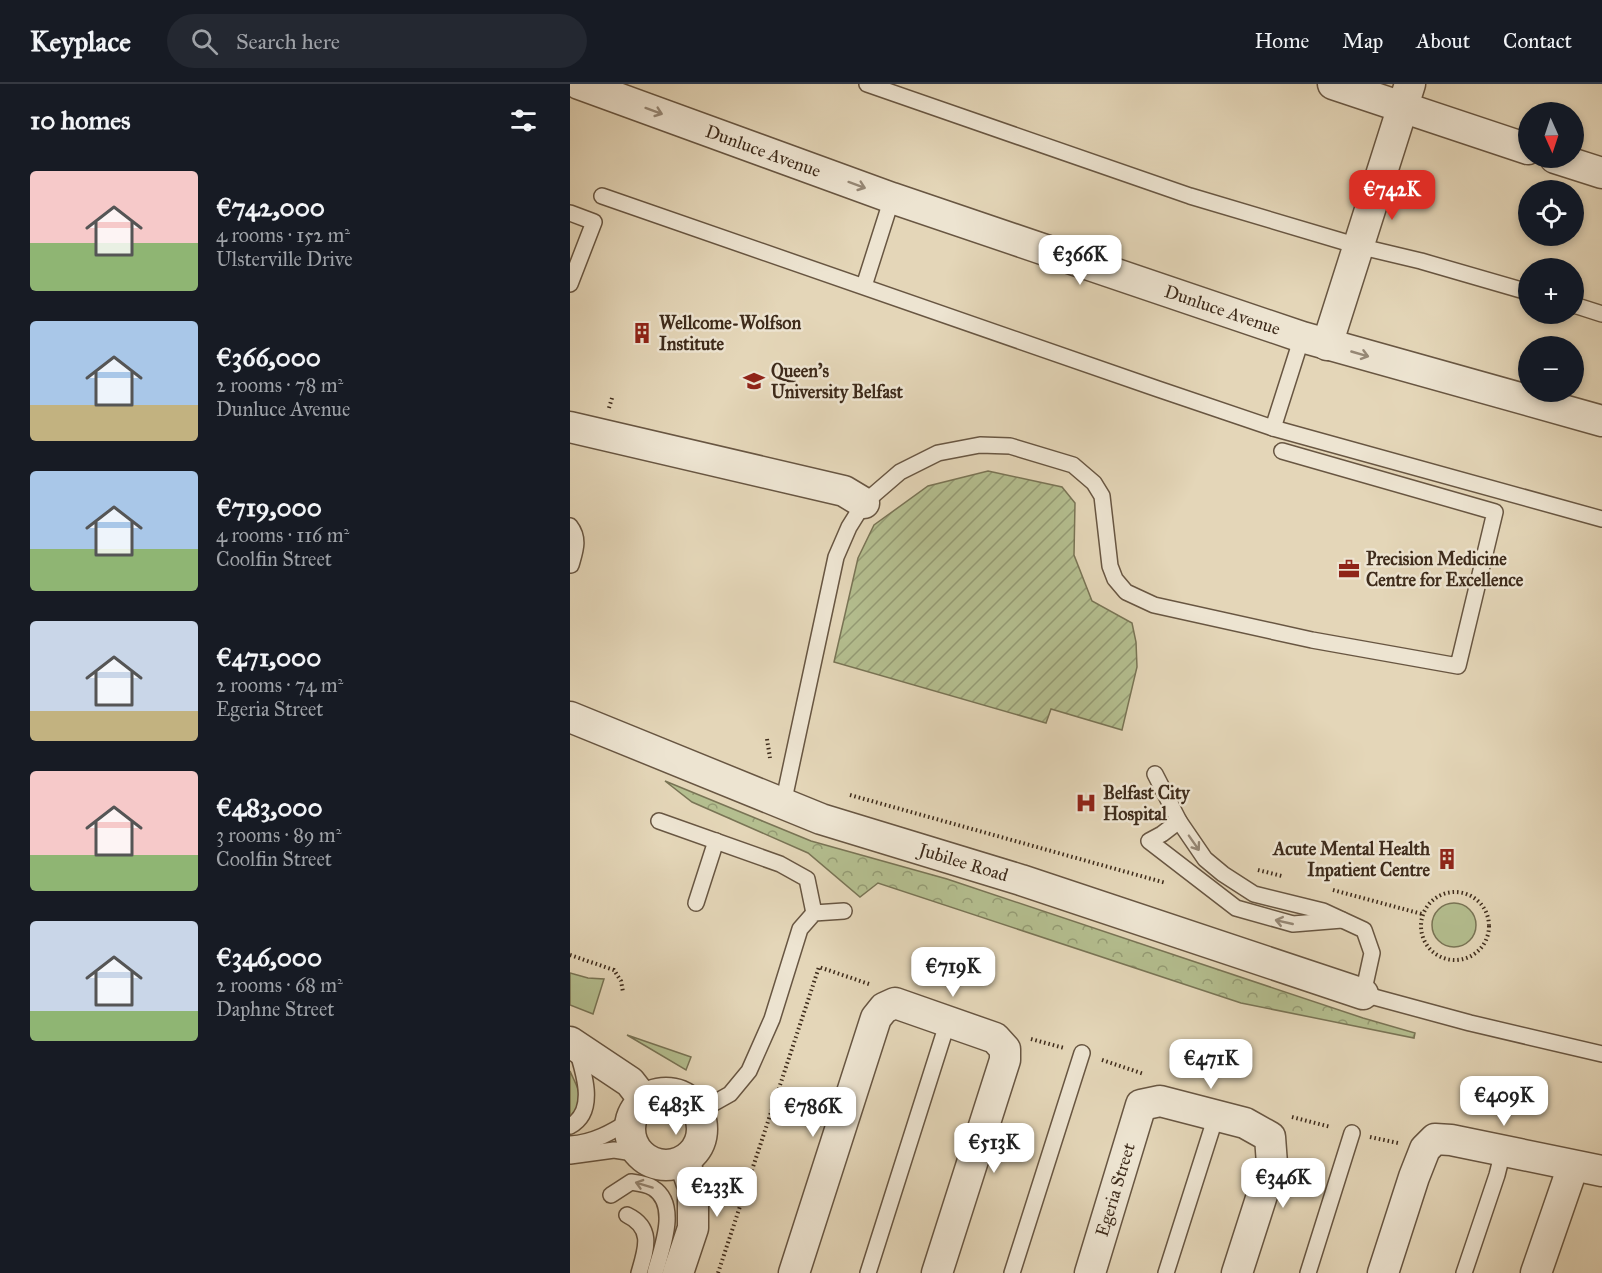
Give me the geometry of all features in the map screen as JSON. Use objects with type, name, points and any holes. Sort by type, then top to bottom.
[{"type":"street","name":"Dunluce Avenue","points":[[579,84],[892,198],[1315,341],[1602,421]]},
{"type":"street","points":[[1333,84],[1406,96],[1518,145]]},
{"type":"street","points":[[1315,341],[1358,246],[1406,96]]},
{"type":"street","points":[[1584,167],[1602,173]]},
{"type":"street","points":[[570,427],[844,491],[864,503]]},
{"type":"street","name":"Jubilee Road","points":[[570,717],[821,819],[1021,880],[1363,994]]},
{"type":"street","points":[[794,1273],[886,1011],[948,1021],[996,1038],[1005,1049],[1005,1060],[937,1273]]},
{"type":"street","points":[[573,1043],[630,1082],[637,1110],[631,1138],[640,1154],[661,1166],[684,1161],[693,1154],[699,1145],[702,1123],[691,1102],[674,1094],[655,1095],[637,1110]]},
{"type":"street","name":"Egeria Street","points":[[1090,1273],[1141,1105],[1160,1101],[1216,1116]]},
{"type":"street","points":[[1216,1116],[1245,1123],[1270,1137],[1272,1164],[1237,1273]]},
{"type":"street","points":[[1383,1273],[1414,1177],[1425,1149],[1435,1139],[1451,1140],[1602,1171]]},
{"type":"street","points":[[678,1273],[693,1228],[693,1187],[684,1161]]},
{"type":"street","points":[[1536,1273],[1573,1166]]},
{"type":"lane","points":[[867,84],[1191,196],[1358,246],[1421,261],[1518,289]]},
{"type":"lane","points":[[602,196],[1273,428],[1602,519]]},
{"type":"lane","points":[[864,286],[892,198]]},
{"type":"lane","points":[[570,213],[594,222],[570,284]]},
{"type":"lane","points":[[1584,308],[1602,314]]},
{"type":"lane","points":[[1273,428],[1315,341]]},
{"type":"lane","points":[[783,804],[836,557],[849,527],[864,503],[900,471],[938,453],[980,445],[1010,446],[1073,465],[1094,483],[1102,496],[1110,566],[1115,579],[1126,592],[1154,605],[1312,640],[1458,666],[1495,512],[1282,452]]},
{"type":"lane","points":[[570,526],[575,533],[577,543],[571,565]]},
{"type":"lane","points":[[1155,774],[1179,821],[1205,859],[1254,894],[1323,911],[1364,930],[1372,953],[1363,994],[1470,1023],[1602,1052]]},
{"type":"lane","points":[[659,821],[780,864],[807,879],[814,913]]},
{"type":"lane","points":[[1179,821],[1149,841],[1236,909],[1293,924],[1342,920]]},
{"type":"lane","points":[[696,903],[716,841]]},
{"type":"lane","points":[[698,1112],[730,1094],[749,1071],[772,1019],[800,929],[814,913],[844,911]]},
{"type":"lane","points":[[868,1273],[948,1021]]},
{"type":"lane","points":[[570,1126],[574,1125],[584,1111],[587,1094],[584,1073],[573,1043]]},
{"type":"lane","points":[[1012,1273],[1082,1053]]},
{"type":"lane","points":[[570,1144],[611,1133],[637,1110]]},
{"type":"lane","points":[[1166,1273],[1216,1116]]},
{"type":"lane","points":[[1308,1273],[1352,1133]]},
{"type":"lane","points":[[570,1156],[614,1150],[640,1154]]},
{"type":"lane","points":[[1464,1273],[1503,1151]]},
{"type":"lane","points":[[611,1195],[631,1182],[655,1189],[664,1202],[667,1236],[655,1273]]},
{"type":"lane","points":[[627,1215],[639,1221],[646,1236],[645,1254],[639,1273]]},
{"type":"path","points":[[839,792],[1166,883]]},
{"type":"path","points":[[1448,892],[1460,892],[1472,896],[1481,903],[1487,913],[1490,925],[1488,937],[1482,947],[1464,959],[1454,961],[1443,958],[1426,946],[1420,925],[1422,914],[1437,896],[1448,892]]},
{"type":"path","points":[[570,955],[614,970],[621,981],[623,992]]},
{"type":"path","points":[[718,1273],[819,967],[872,985],[886,1011]]},
{"type":"green space","points":[[988,471],[1062,487],[1075,503],[1074,555],[1092,601],[1132,623],[1136,642],[1137,667],[1122,730],[1051,709],[1046,723],[834,662],[858,558],[874,525],[928,486]]},
{"type":"green space","points":[[665,781],[811,841],[947,879],[1363,1018],[1415,1033],[1414,1038],[1241,1003],[878,883],[860,897],[808,853],[692,802]]},
{"type":"green space","points":[[1454,903],[1462,904],[1470,909],[1475,917],[1475,933],[1470,941],[1462,946],[1454,947],[1446,946],[1438,941],[1433,933],[1432,925],[1433,917],[1438,909],[1446,904]]},
{"type":"green space","points":[[570,973],[604,979],[593,1014],[570,1005]]},
{"type":"green space","points":[[627,1035],[691,1057],[686,1070]]},
{"type":"green space","points":[[570,1071],[580,1100],[579,1106],[570,1117]]},
{"type":"place","name":"Wellcome-Wolfson Institute","points":[[642,333]]},
{"type":"place","name":"Queen's University Belfast","points":[[754,381]]},
{"type":"place","name":"Precision Medicine Centre for Excellence","points":[[1349,569]]},
{"type":"place","name":"Belfast City Hospital","points":[[1086,803]]},
{"type":"place","name":"Acute Mental Health Inpatient Centre","points":[[1447,859]]}]
